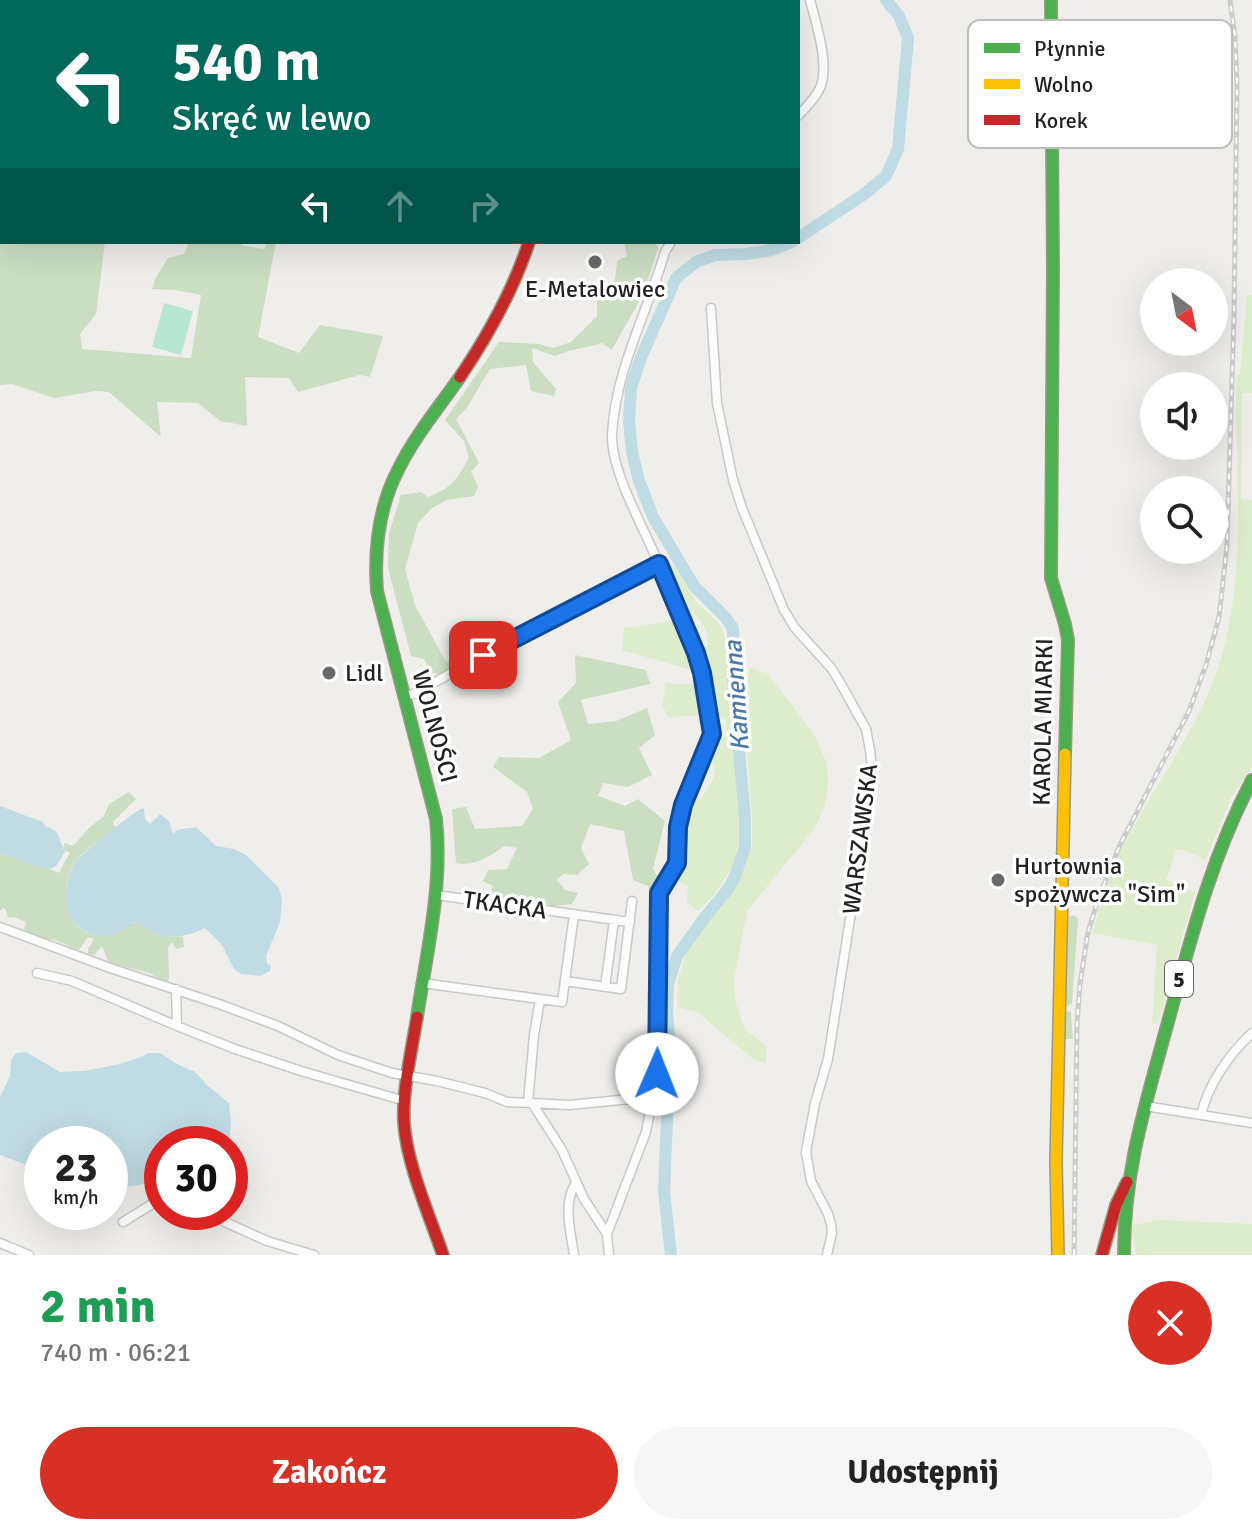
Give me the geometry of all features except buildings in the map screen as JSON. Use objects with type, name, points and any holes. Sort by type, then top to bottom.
[{"type":"street","points":[[800,114],[819,90],[822,72],[821,45],[810,0]]},
{"type":"street","name":"KAROLA MIARKI","points":[[1051,0],[1051,20]]},
{"type":"street","name":"KAROLA MIARKI","points":[[1052,148],[1051,578],[1067,627],[1068,640],[1056,1161],[1058,1255]]},
{"type":"street","name":"WOLNOŚCI","points":[[443,1255],[408,1150],[404,1120],[440,867],[436,819],[377,591],[374,569],[376,536],[387,492],[398,469],[500,311],[528,244]]},
{"type":"street","points":[[609,1255],[607,1234],[646,1132],[657,1067],[659,893],[677,863],[678,827],[683,805],[712,734],[696,653],[632,502],[614,455],[612,436],[622,373],[670,244]]},
{"type":"street","name":"WARSZAWSKA","points":[[711,308],[717,403],[739,500],[784,610],[795,628],[832,669],[866,729],[870,750],[872,768],[861,849],[828,1059],[815,1103],[806,1152],[811,1181],[831,1224],[827,1255]]},
{"type":"street","points":[[404,696],[659,564]]},
{"type":"street","name":"5","points":[[1124,1255],[1123,1216],[1131,1155],[1212,868],[1227,828],[1252,780]]},
{"type":"street","name":"TKACKA","points":[[436,895],[630,922]]},
{"type":"street","points":[[422,983],[562,1002],[565,981],[621,989],[632,901]]},
{"type":"street","name":"TKACKA","points":[[565,981],[574,915]]},
{"type":"street","points":[[605,987],[614,920]]},
{"type":"street","points":[[0,927],[278,1026],[338,1055],[408,1076],[485,1093],[507,1102],[569,1105],[651,1097]]},
{"type":"street","points":[[37,973],[72,981],[177,1026],[301,1071],[405,1101]]},
{"type":"street","points":[[176,989],[177,1026]]},
{"type":"street","points":[[540,1000],[534,1035],[530,1103],[562,1150],[576,1183],[607,1234]]},
{"type":"street","points":[[1201,1115],[1230,1057],[1252,1033]]},
{"type":"street","points":[[1145,1106],[1252,1123]]},
{"type":"street","points":[[1102,1255],[1116,1205],[1127,1181]]},
{"type":"street","points":[[574,1255],[569,1204],[576,1183]]},
{"type":"street","points":[[241,1230],[287,1252],[314,1255]]},
{"type":"street","points":[[0,1243],[25,1254]]},
{"type":"green space","points":[[0,244],[105,244],[96,314],[80,334],[82,349],[191,358],[201,295],[152,289],[168,258],[184,254],[188,244],[243,244],[265,249],[266,244],[276,244],[258,337],[299,353],[320,325],[383,336],[370,377],[360,375],[298,392],[289,378],[245,377],[247,426],[220,421],[198,403],[157,402],[161,437],[109,392],[96,391],[54,398],[12,384],[0,385]]},
{"type":"green space","points":[[624,244],[656,244],[658,247],[642,294],[612,350],[602,343],[555,356],[532,348],[533,362],[556,389],[554,396],[531,391],[526,365],[490,369],[466,409],[456,419],[479,463],[471,472],[478,487],[474,496],[447,500],[432,508],[418,523],[405,569],[415,605],[446,662],[457,660],[464,645],[493,627],[502,635],[503,648],[603,597],[604,600],[458,678],[431,672],[424,659],[411,656],[388,568],[389,533],[401,495],[421,492],[428,497],[443,490],[461,472],[469,458],[464,441],[445,420],[499,342],[539,344],[553,348],[571,342],[597,316],[597,299],[615,281],[617,261],[627,256]]},
{"type":"green space","points":[[1247,295],[1252,295],[1252,393],[1242,393],[1241,499],[1252,500],[1252,767],[1230,797],[1205,860],[1177,849],[1166,880],[1195,892],[1158,1024],[1152,1023],[1157,945],[1093,933],[1119,855],[1201,709],[1219,665],[1228,631],[1237,558],[1236,375],[1240,374]]},
{"type":"green space","points":[[164,303],[193,311],[181,355],[152,347]]},
{"type":"green space","points":[[673,564],[697,603],[719,623],[726,639],[740,835],[734,865],[713,896],[698,911],[687,902],[688,886],[676,880],[684,854],[684,830],[691,803],[701,799],[715,776],[711,755],[726,736],[726,720],[716,713],[669,718],[662,705],[666,683],[699,685],[698,672],[622,650],[624,628],[674,621],[687,645],[708,646],[707,631],[685,601],[668,567]]},
{"type":"green space","points":[[575,655],[646,670],[650,684],[581,700],[588,724],[616,721],[647,708],[655,735],[639,748],[652,775],[628,787],[603,783],[598,796],[625,806],[638,799],[665,821],[653,869],[660,880],[654,922],[648,922],[651,899],[648,886],[633,880],[624,831],[590,824],[581,848],[589,864],[577,875],[563,874],[557,880],[565,890],[578,893],[572,904],[548,907],[489,898],[493,886],[483,881],[488,870],[507,869],[517,848],[504,846],[475,862],[456,863],[452,809],[466,807],[475,829],[522,826],[533,809],[527,792],[493,767],[499,757],[539,758],[571,740],[558,702],[576,683]]},
{"type":"green space","points":[[749,668],[767,673],[816,738],[827,764],[828,784],[825,805],[815,828],[747,911],[734,980],[736,1004],[745,1029],[766,1046],[766,1064],[752,1058],[697,1012],[677,1007],[678,979],[686,953],[735,888],[752,845],[745,727]]},
{"type":"green space","points":[[129,792],[136,799],[113,822],[115,828],[85,851],[71,870],[67,881],[67,905],[70,916],[84,932],[101,935],[137,923],[158,935],[183,937],[184,947],[176,949],[172,942],[168,947],[169,979],[165,984],[150,973],[109,963],[102,946],[94,955],[88,954],[94,939],[88,937],[79,950],[25,932],[26,922],[8,918],[3,908],[0,911],[0,852],[59,873],[70,852],[63,848],[65,843],[73,846],[104,816],[109,804]]},
{"type":"green space","points":[[1074,915],[1078,918],[1072,1003],[1066,1007],[1066,1011],[1071,1012],[1073,1039],[1063,1039],[1067,917]]},
{"type":"green space","points":[[1159,1220],[1252,1224],[1252,1255],[1137,1255],[1130,1226]]},
{"type":"water","points":[[0,806],[43,822],[57,833],[65,851],[57,865],[46,868],[0,852]]},
{"type":"water","points":[[142,808],[150,824],[160,814],[169,821],[173,834],[177,830],[196,827],[216,846],[246,855],[279,888],[282,900],[280,922],[266,956],[270,971],[260,976],[241,974],[234,969],[222,945],[205,928],[171,937],[155,934],[134,922],[116,934],[101,936],[83,931],[75,924],[66,906],[66,895],[75,863]]},
{"type":"water","points":[[26,1052],[60,1072],[84,1071],[120,1064],[148,1053],[160,1053],[195,1072],[229,1103],[231,1126],[144,1126],[144,1183],[138,1185],[128,1186],[128,1126],[24,1126],[24,1164],[0,1155],[0,1097],[16,1053]]},
{"type":"waterway","name":"Kamienna","points":[[800,237],[886,176],[898,149],[908,38],[899,16],[886,0]]},
{"type":"waterway","name":"Kamienna","points":[[671,1255],[664,1191],[670,1045],[668,984],[677,956],[729,888],[736,874],[745,847],[745,819],[733,682],[733,628],[694,586],[653,517],[632,452],[629,422],[631,388],[676,278],[696,262],[715,255],[746,254],[787,244]]},
{"type":"railway","points":[[1074,1255],[1077,1023],[1088,932],[1120,845],[1189,711],[1219,617],[1227,545],[1234,314],[1237,84],[1230,0]]},
{"type":"traffic: fast","points":[[1051,0],[1051,20]]},
{"type":"traffic: fast","points":[[1052,148],[1051,578],[1068,640],[1065,754]]},
{"type":"traffic: fast","points":[[417,1017],[436,893],[436,819],[377,591],[377,544],[386,499],[398,470],[419,434],[460,377]]},
{"type":"traffic: fast","points":[[1124,1255],[1132,1165],[1152,1080],[1203,899],[1225,839],[1252,780]]},
{"type":"traffic: slow","points":[[1058,1255],[1056,1161],[1065,754]]},
{"type":"traffic: jam","points":[[460,377],[499,312],[528,244]]},
{"type":"traffic: jam","points":[[417,1017],[406,1084],[404,1123],[414,1172],[443,1255]]},
{"type":"traffic: jam","points":[[1102,1255],[1116,1205],[1127,1182]]},
{"type":"place","name":"E-Metalowiec","points":[[595,262]]},
{"type":"place","name":"Lidl","points":[[329,673]]},
{"type":"place","name":"Hurtownia spożywcza \"Sim\"","points":[[998,880]]},
{"type":"route","points":[[483,655],[659,564],[696,653],[712,734],[683,805],[678,827],[677,863],[659,893],[657,1074]]}]
